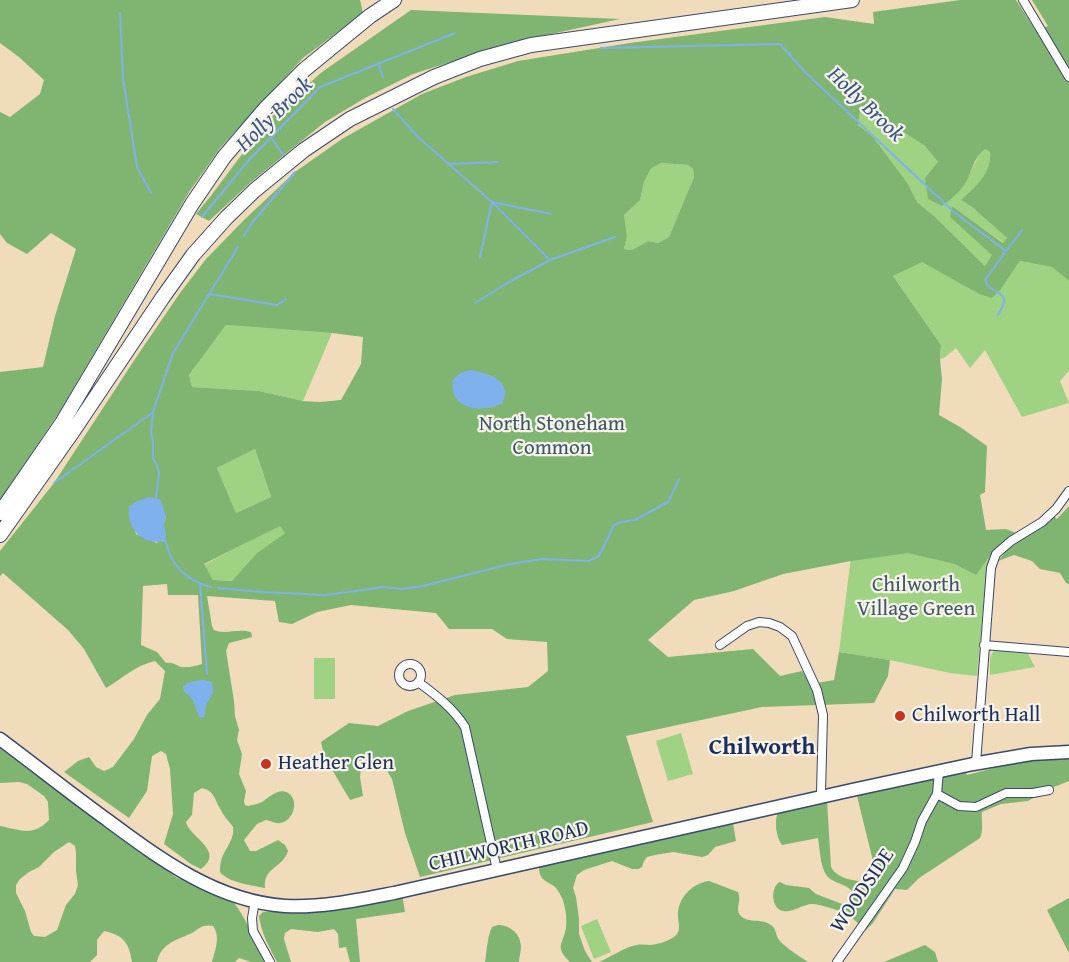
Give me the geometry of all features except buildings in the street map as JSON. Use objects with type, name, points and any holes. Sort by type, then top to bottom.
[{"type":"highway","points":[[0,513],[62,423],[192,204],[224,157],[265,109],[304,70],[393,0]]},
{"type":"highway","points":[[0,535],[193,255],[255,190],[304,150],[350,119],[434,77],[480,59],[531,45],[852,0]]},
{"type":"main road","name":"CHILWORTH ROAD","points":[[0,739],[131,838],[171,865],[225,893],[284,906],[339,903],[394,893],[976,763],[1031,754],[1069,752]]},
{"type":"street","points":[[1023,0],[1069,77]]},
{"type":"street","points":[[976,763],[991,568],[996,554],[1011,541],[1042,522],[1056,509],[1069,491]]},
{"type":"street","points":[[720,645],[747,626],[759,622],[780,627],[792,636],[817,690],[823,715],[819,797]]},
{"type":"street","points":[[984,645],[1069,652]]},
{"type":"street","points":[[418,682],[456,713],[465,727],[497,870]]},
{"type":"street","name":"WOODSIDE","points":[[837,962],[903,868],[922,821],[937,794],[939,771]]},
{"type":"street","points":[[937,794],[959,806],[976,807],[1006,793],[1033,793],[1049,790]]},
{"type":"street","points":[[255,901],[252,918],[253,931],[270,962]]},
{"type":"green space","points":[[0,0],[360,0],[363,13],[303,58],[220,148],[189,192],[60,411],[0,500],[0,372],[43,367],[55,316],[76,249],[51,233],[27,254],[7,243],[0,234],[0,112],[10,117],[40,94],[44,80],[0,43]]},
{"type":"green space","name":"North Stoneham Common","points":[[960,0],[1016,0],[1036,31],[1048,26],[1032,0],[1069,0],[1069,281],[1052,267],[1020,261],[992,298],[979,294],[922,262],[893,276],[941,345],[942,379],[939,415],[987,446],[985,492],[980,495],[986,530],[1006,529],[1016,533],[989,557],[976,575],[955,564],[908,553],[783,574],[734,591],[694,600],[648,640],[668,657],[753,649],[780,676],[802,671],[811,684],[834,680],[839,652],[890,660],[888,676],[874,703],[762,707],[626,736],[653,822],[420,877],[405,833],[392,779],[384,766],[362,763],[360,777],[363,796],[350,800],[324,756],[321,742],[349,723],[378,726],[408,711],[455,695],[528,687],[548,671],[547,642],[507,639],[492,629],[449,629],[436,613],[351,605],[317,612],[292,624],[279,622],[275,601],[207,596],[214,630],[246,631],[251,632],[252,637],[229,643],[226,651],[239,730],[237,740],[242,754],[239,774],[246,791],[245,805],[260,803],[281,791],[288,793],[294,800],[291,815],[285,822],[275,823],[266,820],[257,824],[244,840],[250,851],[256,851],[278,840],[285,845],[288,851],[282,861],[267,876],[265,888],[235,881],[220,872],[222,857],[231,840],[233,827],[212,794],[206,789],[202,788],[194,793],[192,815],[186,822],[208,850],[210,856],[208,862],[201,869],[164,844],[173,814],[170,769],[166,754],[161,751],[152,756],[147,791],[129,818],[64,772],[78,761],[89,757],[96,767],[104,771],[113,767],[160,699],[165,671],[155,661],[136,668],[106,688],[84,649],[68,630],[3,573],[0,576],[0,551],[54,483],[137,356],[206,259],[295,172],[342,139],[422,94],[518,61],[630,43],[825,17],[874,24],[873,12]],"holes":[[[860,111],[871,111],[925,146],[938,162],[925,178],[928,199],[942,206],[964,186],[981,152],[985,149],[990,152],[990,160],[985,173],[977,185],[961,200],[1007,238],[1003,243],[952,206],[950,217],[992,255],[985,266],[917,202],[908,184],[872,136],[858,125]],[[661,163],[688,165],[693,169],[694,177],[669,237],[658,243],[648,241],[632,250],[624,249],[627,236],[624,215],[640,200],[644,182],[651,168]],[[226,325],[363,337],[361,364],[341,400],[303,401],[259,391],[192,387],[189,375]],[[255,449],[271,497],[236,513],[217,468]],[[129,506],[166,517],[157,543],[136,534]],[[280,526],[285,533],[257,553],[232,581],[213,580],[204,564]],[[167,584],[168,595],[198,595],[202,664],[181,667],[166,663],[157,652],[141,645],[143,586]]]},
{"type":"green space","points":[[411,10],[620,19],[510,43],[413,74],[365,98],[325,122],[251,182],[209,221],[196,214],[267,121],[322,72]]},
{"type":"green space","points":[[860,111],[871,111],[925,146],[938,162],[965,183],[980,153],[985,149],[990,152],[990,160],[985,173],[977,185],[961,200],[1007,238],[1004,243],[953,207],[992,255],[985,266],[917,202],[908,184],[858,124]]},
{"type":"green space","points":[[661,163],[688,165],[693,169],[694,177],[669,237],[658,243],[648,241],[632,250],[624,249],[627,236],[624,215],[640,200],[650,167]]},
{"type":"green space","points":[[922,261],[979,294],[1001,289],[1020,261],[1052,267],[1069,281],[1069,371],[1060,381],[1069,403],[1022,417],[985,350],[970,368],[956,348],[940,359],[941,345],[893,276]]},
{"type":"green space","points":[[226,325],[332,333],[303,401],[259,391],[192,387],[189,375]]},
{"type":"green space","points":[[255,449],[271,497],[236,513],[217,468]]},
{"type":"green space","name":"Chilworth Village Green","points":[[858,502],[990,556],[987,565],[977,676],[839,652]]},
{"type":"green space","points":[[1069,506],[1069,584],[1060,573],[1040,569],[1032,561],[1014,555],[998,561],[1008,549],[1054,516],[1057,519]]},
{"type":"green space","points":[[280,525],[285,533],[257,553],[233,581],[213,580],[204,565]]},
{"type":"green space","points":[[996,649],[1026,650],[1035,667],[990,675],[991,657]]},
{"type":"green space","points":[[314,658],[335,658],[335,699],[314,699]]},
{"type":"green space","points":[[681,733],[693,774],[668,781],[656,741]]},
{"type":"green space","points":[[0,743],[177,878],[223,895],[234,903],[247,923],[266,962],[251,962],[239,958],[235,962],[212,962],[217,935],[213,926],[207,926],[170,943],[162,950],[157,962],[132,962],[127,944],[120,937],[104,931],[97,940],[97,955],[90,962],[0,962],[0,826],[26,831],[38,829],[49,820],[48,802],[44,796],[27,784],[0,783]],"holes":[[[69,842],[75,846],[78,885],[75,894],[66,905],[57,930],[45,937],[34,936],[16,893],[16,885],[20,879],[39,867],[54,852]]]},
{"type":"green space","points":[[1069,758],[1069,781],[1028,801],[1001,804],[982,812],[980,838],[919,878],[907,890],[895,889],[866,930],[848,915],[825,906],[812,904],[784,911],[775,905],[773,892],[780,882],[809,888],[816,894],[842,904],[850,901],[854,895],[849,888],[827,876],[822,863],[818,838],[782,845],[776,829],[778,812],[827,801],[831,867],[842,877],[868,883],[878,881],[857,796],[965,771],[967,775],[1017,762]]},
{"type":"green space","points":[[733,823],[736,841],[715,847],[708,855],[702,857],[673,852],[647,857],[642,867],[638,869],[612,861],[584,870],[577,875],[573,888],[579,919],[579,934],[592,962],[570,962],[565,957],[561,945],[565,934],[566,913],[561,895],[555,887],[544,880],[539,866]]},
{"type":"green space","points":[[709,881],[738,892],[740,915],[746,919],[770,925],[783,944],[808,962],[599,962],[632,946],[658,944],[677,934],[679,930],[678,910],[683,898],[691,888]]},
{"type":"green space","points":[[402,894],[405,912],[356,919],[360,962],[350,962],[346,947],[339,948],[338,934],[334,929],[318,932],[291,929],[285,933],[284,939],[291,962],[277,962],[260,922],[259,916],[263,912]]},
{"type":"green space","points":[[1069,898],[1069,953],[1047,910]]},
{"type":"green space","points":[[597,919],[611,952],[594,959],[581,926]]},
{"type":"green space","points":[[498,925],[511,929],[517,934],[521,942],[519,962],[485,962],[490,931],[492,927]]},
{"type":"green space","points":[[925,945],[935,952],[938,962],[884,962]]},
{"type":"water","points":[[472,370],[492,376],[502,383],[505,395],[503,403],[477,408],[468,407],[456,398],[453,380],[462,373]]},
{"type":"water","points":[[149,497],[161,500],[166,517],[165,541],[149,541],[143,538],[137,534],[130,521],[129,506]]},
{"type":"water","points":[[203,680],[212,682],[213,693],[206,705],[204,718],[199,717],[193,700],[183,687],[189,682]]},
{"type":"waterway","name":"Holly Brook","points":[[120,13],[123,78],[137,167],[151,193]]},
{"type":"waterway","name":"Holly Brook","points":[[202,217],[248,161],[320,87],[455,33]]},
{"type":"waterway","name":"Holly Brook","points":[[601,48],[780,44],[805,72],[954,212],[1006,251],[985,280],[992,290],[1003,297],[1003,306],[998,315]]},
{"type":"waterway","points":[[378,63],[383,77]]},
{"type":"waterway","points":[[393,109],[419,138],[492,202],[550,260]]},
{"type":"waterway","points":[[271,137],[284,156]]},
{"type":"waterway","points":[[448,164],[498,162]]},
{"type":"waterway","points":[[244,236],[251,224],[295,172]]},
{"type":"waterway","points":[[480,257],[492,202],[551,214]]},
{"type":"waterway","points":[[1006,251],[1022,230]]},
{"type":"waterway","points":[[475,303],[550,260],[615,237]]},
{"type":"waterway","points":[[156,499],[159,473],[153,459],[151,431],[153,412],[173,353],[238,247]]},
{"type":"waterway","points":[[209,294],[277,305],[286,299]]},
{"type":"waterway","points":[[54,483],[152,413]]},
{"type":"waterway","points":[[218,588],[325,595],[381,587],[402,589],[423,586],[510,564],[542,559],[589,561],[599,556],[614,525],[635,520],[668,502],[679,479]]},
{"type":"waterway","points":[[165,541],[171,557],[180,569],[199,583],[211,587]]},
{"type":"waterway","points":[[200,584],[207,674]]},
{"type":"place","name":"Chilworth Hall","points":[[900,716]]},
{"type":"place","name":"Heather Glen","points":[[266,764]]},
{"type":"district","name":"Chilworth","points":[[762,748]]}]
